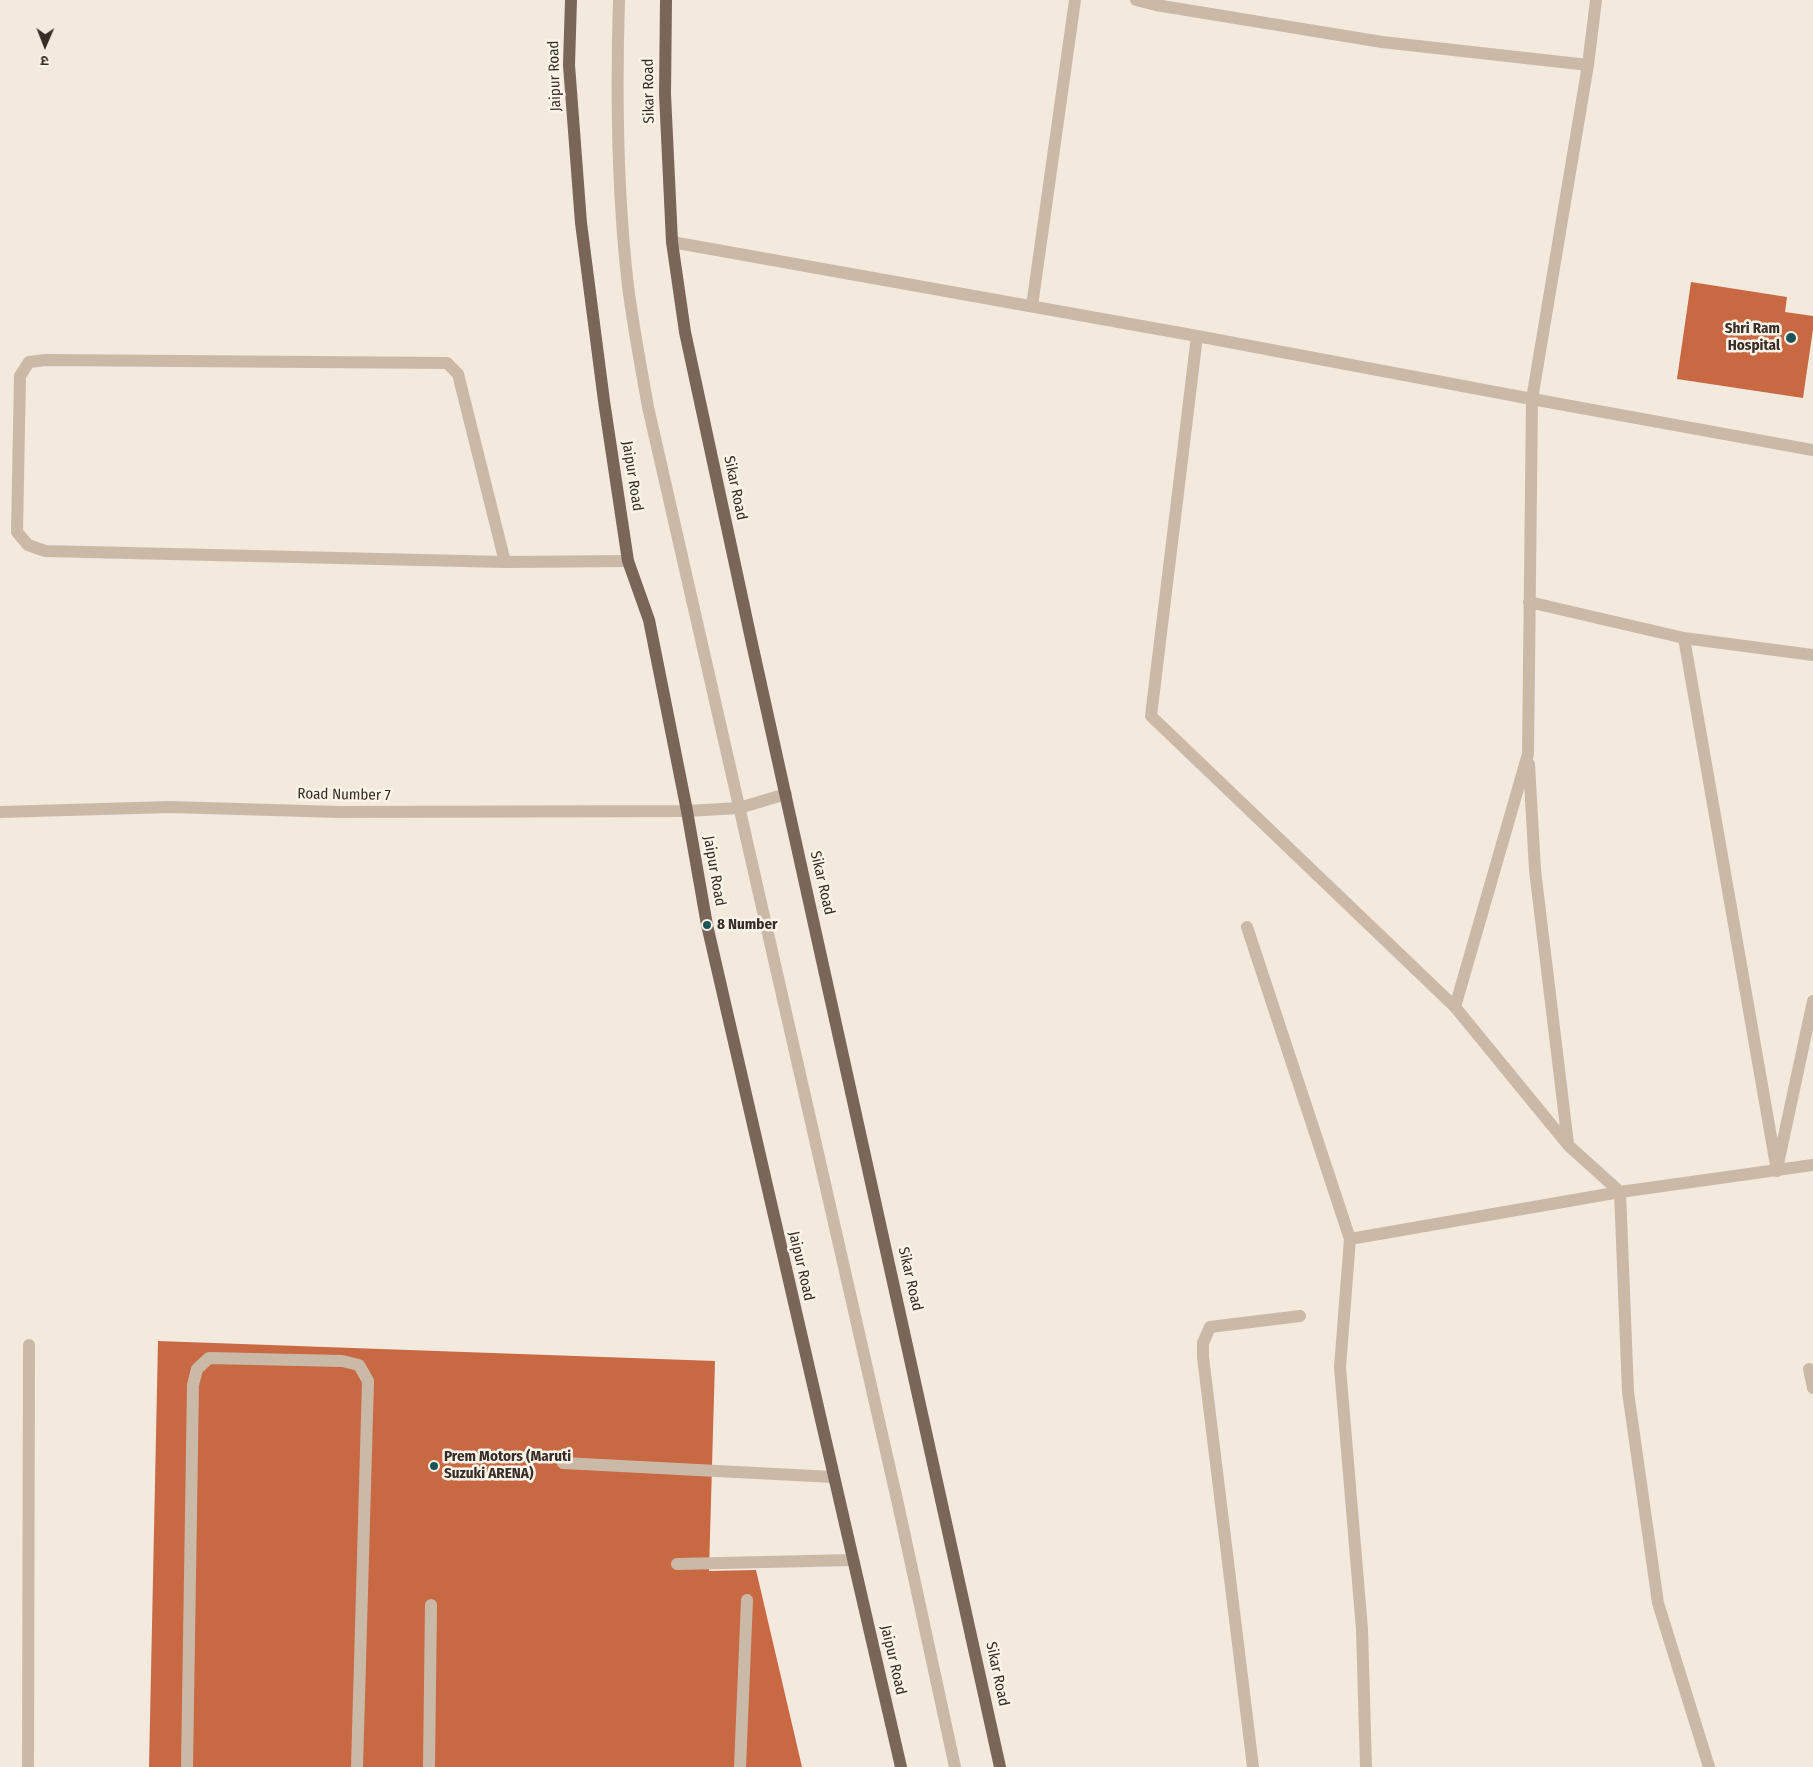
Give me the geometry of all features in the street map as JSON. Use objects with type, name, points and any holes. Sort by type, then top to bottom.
[{"type":"main road","name":"Jaipur Road","points":[[571,0],[569,65],[581,223],[604,401],[628,562],[649,620],[710,934],[901,1767]]},
{"type":"main road","name":"Sikar Road","points":[[666,0],[664,94],[672,242],[685,332],[1000,1767]]},
{"type":"street","points":[[619,0],[617,80],[620,184],[628,287],[648,407],[898,1504],[955,1767]]},
{"type":"street","points":[[1032,306],[1075,0]]},
{"type":"street","points":[[1136,0],[1156,5],[1382,42],[1588,65]]},
{"type":"street","points":[[1568,1145],[1535,870],[1528,754],[1532,399],[1588,65],[1596,0]]},
{"type":"street","points":[[672,242],[1197,336],[1813,450]]},
{"type":"street","points":[[1197,336],[1151,716],[1455,1007],[1568,1145],[1620,1192],[1628,1392],[1658,1603],[1709,1767]]},
{"type":"street","points":[[505,562],[458,374],[447,363],[46,360],[29,362],[20,376],[17,532],[28,545],[45,551],[505,562],[628,562]]},
{"type":"street","points":[[1529,602],[1684,638],[1813,655]]},
{"type":"street","points":[[1684,638],[1777,1171]]},
{"type":"street","points":[[1455,1007],[1528,754]]},
{"type":"street","name":"Road Number 7","points":[[0,812],[170,807],[340,812],[687,811],[739,808],[786,794]]},
{"type":"street","points":[[1247,927],[1350,1239],[1340,1368],[1362,1629],[1366,1767]]},
{"type":"street","points":[[1777,1171],[1813,1001]]},
{"type":"street","points":[[1350,1239],[1620,1192],[1813,1165]]},
{"type":"street","points":[[1253,1767],[1203,1357],[1203,1343],[1210,1327],[1300,1316]]},
{"type":"street","points":[[28,1767],[29,1345]]},
{"type":"street","points":[[187,1767],[193,1385],[196,1369],[209,1358],[342,1361],[359,1365],[368,1381],[357,1767]]},
{"type":"street","points":[[1809,1369],[1813,1388]]},
{"type":"street","points":[[563,1463],[833,1477]]},
{"type":"street","points":[[677,1564],[853,1560]]},
{"type":"street","points":[[740,1767],[747,1600]]},
{"type":"street","points":[[429,1767],[431,1605]]},
{"type":"building","points":[[1691,282],[1787,297],[1785,312],[1813,316],[1813,329],[1803,398],[1677,379]]},
{"type":"building","name":"Prem Motors (Maruti Suzuki ARENA)","points":[[158,1341],[715,1361],[709,1571],[756,1570],[802,1767],[149,1767]]},
{"type":"place","name":"Shri Ram Hospital","points":[[1791,338]]},
{"type":"place","name":"8 Number","points":[[707,925]]},
{"type":"place","name":"Prem Motors (Maruti Suzuki ARENA)","points":[[434,1466]]}]
